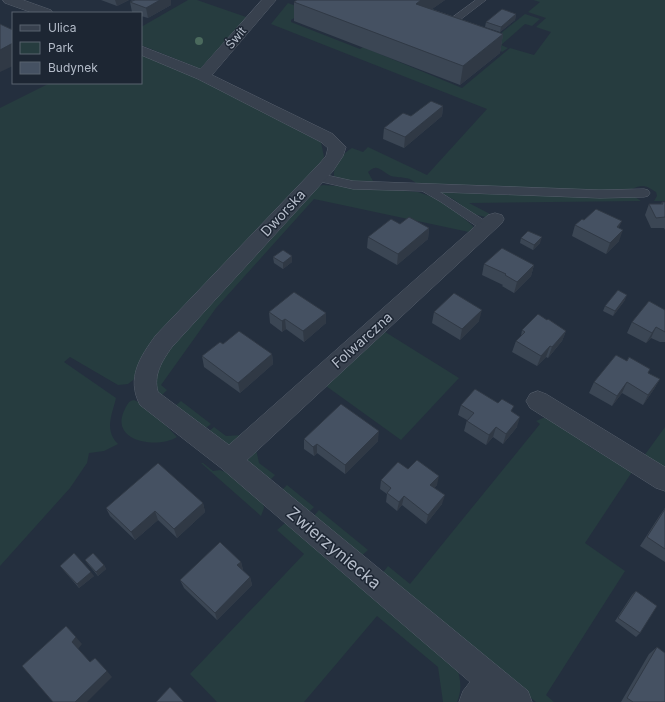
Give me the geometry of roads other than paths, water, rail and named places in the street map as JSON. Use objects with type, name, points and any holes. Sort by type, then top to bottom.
[{"type":"street","points":[[10,0],[43,12]]},
{"type":"street","name":"Świt","points":[[203,76],[268,0]]},
{"type":"street","points":[[142,50],[203,76]]},
{"type":"street","name":"Dworska","points":[[148,398],[145,390],[145,383],[149,364],[160,346],[317,177],[337,152],[337,147],[334,142],[203,76]]},
{"type":"street","name":"Folwarczna","points":[[230,460],[491,223]]},
{"type":"street","name":"Zwierzyniecka","points":[[148,398],[230,460],[482,691],[517,702]]},
{"type":"street","points":[[538,401],[665,480]]},
{"type":"lane","points":[[449,24],[482,0]]},
{"type":"lane","points":[[317,177],[353,185],[600,194],[644,193]]},
{"type":"lane","points":[[421,188],[491,223]]}]
